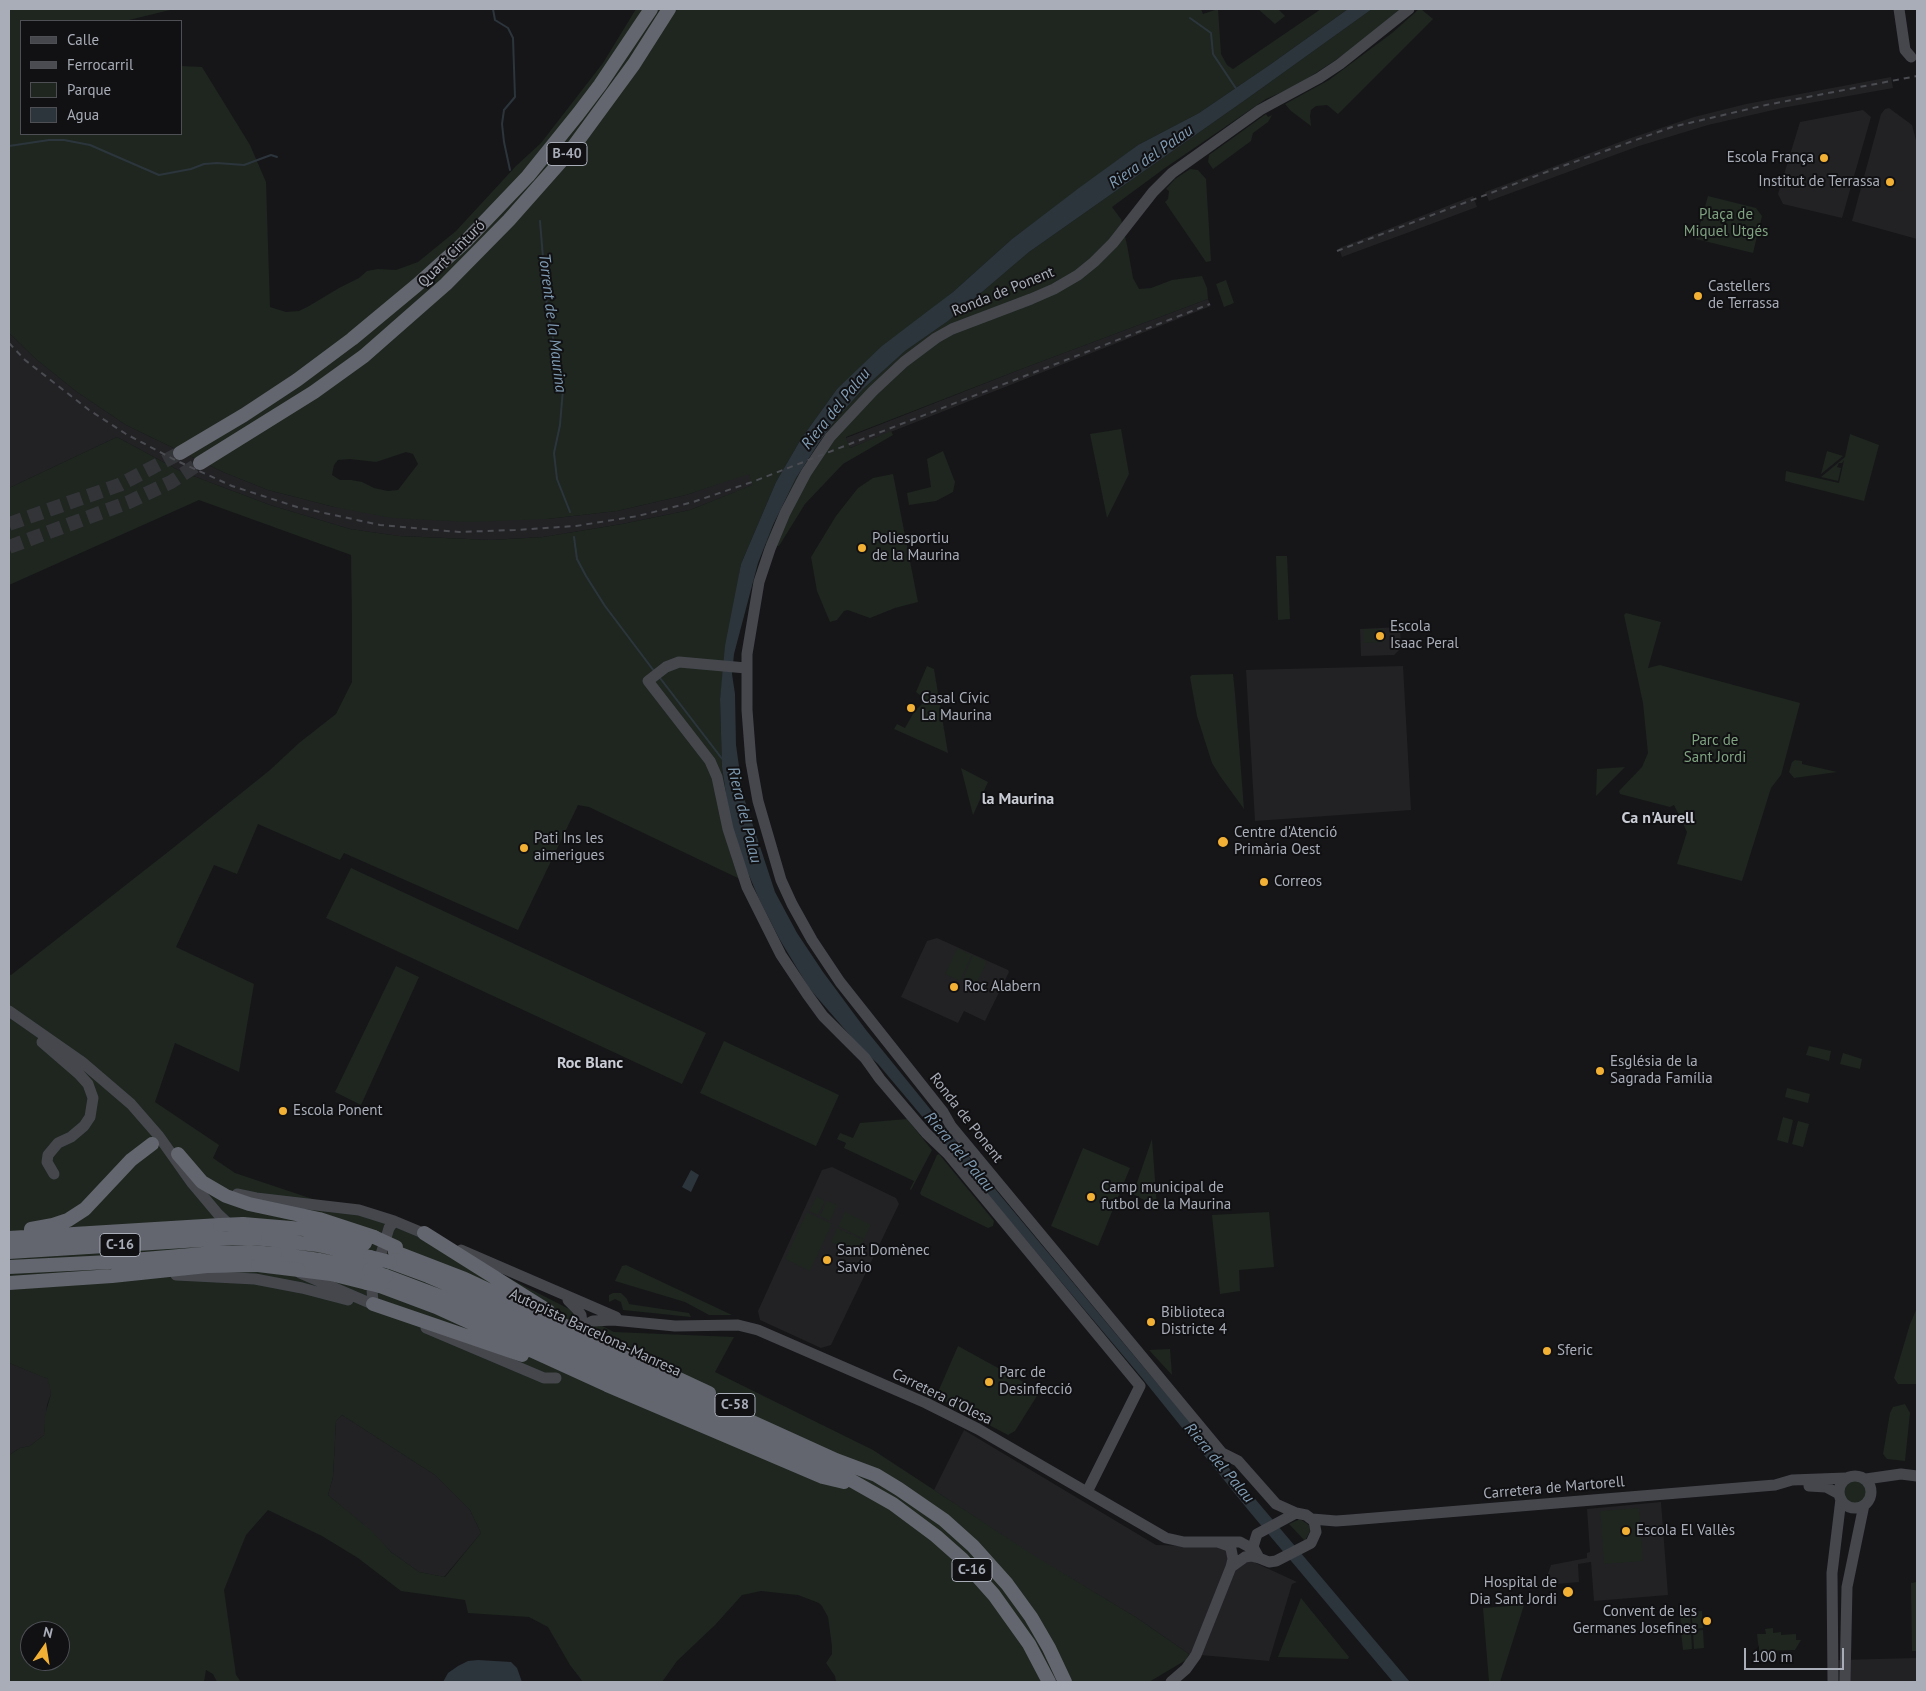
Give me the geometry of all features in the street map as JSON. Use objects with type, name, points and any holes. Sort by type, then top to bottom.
[{"type":"highway","name":"Quart Cinturó","points":[[180,453],[244,415],[352,339],[418,285],[466,241],[522,183],[578,114],[605,78],[650,9]]},
{"type":"highway","name":"Quart Cinturó","points":[[200,463],[314,392],[364,356],[446,284],[509,220],[571,150],[634,64],[670,9]]},
{"type":"highway","points":[[9,1231],[53,1225],[68,1220],[85,1209],[137,1154],[155,1140]]},
{"type":"highway","points":[[178,1154],[202,1182],[226,1196],[249,1204],[319,1219],[381,1259]]},
{"type":"highway","points":[[9,1238],[243,1224],[303,1229],[341,1236],[381,1259]]},
{"type":"highway","points":[[424,1233],[572,1325],[583,1327]]},
{"type":"highway","name":"Autopista Barcelona-Manresa","points":[[9,1252],[255,1238],[318,1245],[381,1259],[436,1279],[836,1460],[876,1475],[916,1500],[944,1520],[973,1546],[1007,1584],[1049,1648],[1065,1682]]},
{"type":"highway","name":"Autopista Barcelona-Manresa","points":[[9,1267],[250,1252],[320,1260],[381,1259],[471,1308],[780,1446],[864,1487],[893,1504],[936,1536],[962,1559],[1010,1615],[1029,1644],[1049,1682]]},
{"type":"highway","points":[[9,1283],[112,1276],[207,1266],[258,1265],[331,1274],[381,1259]]},
{"type":"highway","name":"C-58","points":[[381,1259],[418,1259],[583,1327],[836,1452],[876,1475]]},
{"type":"highway","name":"C-58","points":[[381,1259],[436,1307],[607,1385],[823,1478],[864,1487]]},
{"type":"highway","name":"C-58","points":[[374,1304],[596,1383],[607,1385]]},
{"type":"main road","name":"Ronda de Ponent","points":[[1312,1519],[1306,1515],[1290,1516],[1276,1504],[1238,1462],[1222,1453],[951,1126],[943,1112],[878,1032],[826,961],[806,930],[786,892],[765,828],[751,762],[746,690],[741,668],[759,582],[770,548],[785,513],[806,473],[830,437],[873,390],[904,362],[952,328],[1031,299],[1078,275],[1109,247],[1153,192],[1172,173],[1260,110],[1319,78],[1340,64],[1409,9]]},
{"type":"main road","points":[[1899,9],[1905,50],[1914,57]]},
{"type":"main road","points":[[1907,9],[1914,57]]},
{"type":"main road","points":[[741,668],[679,662],[664,669],[650,679],[710,762],[716,777],[728,829],[747,887],[781,955],[806,994],[844,1038],[865,1058],[880,1079],[926,1133],[960,1168],[1140,1386],[1087,1492]]},
{"type":"main road","points":[[9,1012],[79,1074],[88,1084],[92,1093],[93,1103],[88,1121],[77,1133],[58,1143],[48,1155],[47,1162],[54,1174]]},
{"type":"main road","name":"C-58","points":[[9,1012],[104,1079],[130,1104],[155,1140],[218,1214],[247,1240],[293,1270],[374,1304]]},
{"type":"main road","name":"C-58","points":[[155,1140],[178,1154]]},
{"type":"main road","points":[[178,1154],[208,1181],[242,1195],[359,1210],[394,1220],[560,1295],[611,1316],[632,1322]]},
{"type":"main road","points":[[394,1220],[389,1228],[373,1283],[374,1304],[441,1335],[544,1378],[556,1378]]},
{"type":"main road","points":[[381,1259],[398,1229],[409,1227]]},
{"type":"main road","points":[[112,1276],[200,1275],[276,1282],[346,1300],[441,1335]]},
{"type":"main road","points":[[560,1295],[577,1308],[583,1327],[599,1320],[632,1322]]},
{"type":"main road","name":"Carretera d'Olesa","points":[[632,1322],[674,1326],[738,1325],[758,1330],[926,1403],[978,1429],[1166,1538],[1184,1542],[1256,1542],[1269,1562],[1312,1540]]},
{"type":"main road","points":[[1866,1480],[1901,1474],[1917,1476]]},
{"type":"main road","points":[[1833,1682],[1832,1573],[1841,1484],[1846,1478],[1855,1475],[1866,1480],[1870,1485],[1870,1499],[1860,1507],[1852,1508],[1845,1504],[1840,1497]]},
{"type":"main road","name":"Carretera de Martorell","points":[[1775,1485],[1792,1480],[1846,1478]]},
{"type":"main road","points":[[1871,1492],[1878,1486],[1886,1483],[1900,1480],[1917,1481]]},
{"type":"main road","name":"Carretera de Martorell","points":[[1312,1519],[1336,1521],[1775,1485],[1829,1488],[1840,1497]]},
{"type":"main road","points":[[1845,1682],[1847,1587],[1864,1505]]},
{"type":"main road","points":[[1232,1563],[1290,1516]]},
{"type":"main road","points":[[1312,1519],[1316,1528],[1312,1540]]},
{"type":"main road","points":[[1312,1540],[1320,1530],[1336,1521]]},
{"type":"main road","points":[[1171,1682],[1186,1669],[1196,1654],[1232,1563],[1231,1549],[1221,1542]]},
{"type":"shaded area","points":[[1891,77],[1893,88],[1782,108],[1708,125],[1639,146],[1489,201],[1485,192],[1628,139],[1694,117],[1746,104]]},
{"type":"shaded area","name":"Institut de Terrassa","points":[[1889,108],[1912,125],[1917,144],[1917,239],[1852,221],[1881,114],[1885,109]]},
{"type":"shaded area","name":"Escola França","points":[[1863,110],[1871,117],[1842,218],[1783,204],[1778,194],[1800,122]]},
{"type":"shaded area","points":[[1473,196],[1477,207],[1342,257],[1339,248]]},
{"type":"shaded area","points":[[1208,299],[1211,306],[850,448],[846,438],[1024,368]]},
{"type":"shaded area","points":[[9,333],[37,360],[77,392],[126,425],[223,472],[268,490],[334,507],[547,519],[617,511],[686,495],[749,473],[753,485],[690,510],[543,537],[491,540],[399,536],[350,529],[270,505],[180,471],[117,437],[9,488]]},
{"type":"shaded area","name":"Escola Isaac Peral","points":[[1400,627],[1401,648],[1394,655],[1361,656],[1360,629]]},
{"type":"shaded area","points":[[1403,666],[1411,810],[1255,821],[1246,670]]},
{"type":"shaded area","name":"Roc Alabern","points":[[937,938],[1008,970],[1009,972],[985,1021],[964,1011],[958,1023],[901,997],[927,941]]},
{"type":"shaded area","name":"Sant Domènec Savio","points":[[832,1167],[896,1198],[899,1204],[831,1345],[821,1348],[760,1320],[758,1311],[822,1170]]},
{"type":"shaded area","points":[[9,1363],[49,1379],[51,1394],[47,1405],[44,1435],[30,1446],[20,1448],[9,1455]]},
{"type":"shaded area","points":[[342,1415],[435,1475],[470,1510],[481,1533],[444,1577],[419,1572],[391,1552],[371,1531],[328,1495],[333,1477],[336,1421]]},
{"type":"shaded area","points":[[964,1430],[1156,1545],[1221,1547],[1297,1582],[1292,1584],[1269,1661],[1189,1654],[1137,1618],[1035,1557],[934,1490]]},
{"type":"shaded area","name":"Escola El Vallès","points":[[1661,1502],[1668,1595],[1594,1601],[1591,1562],[1578,1564],[1579,1582],[1544,1585],[1551,1565],[1587,1558],[1587,1553],[1590,1552],[1587,1509]]},
{"type":"shaded area","points":[[1917,1658],[1917,1682],[1839,1682],[1838,1660]]},
{"type":"green space","points":[[9,9],[174,9],[129,20],[20,20],[20,135],[182,135],[182,66],[202,67],[250,145],[266,182],[270,307],[286,312],[299,311],[309,306],[359,278],[367,271],[378,269],[396,270],[418,262],[456,231],[516,166],[541,143],[603,63],[636,9],[1201,9],[1203,14],[1218,9],[1221,54],[1227,65],[1233,69],[1321,9],[1348,9],[1199,113],[1138,145],[1012,239],[953,292],[837,389],[801,439],[776,482],[741,564],[720,699],[722,767],[731,827],[750,876],[742,880],[589,807],[578,805],[518,930],[344,853],[340,860],[258,824],[237,874],[214,865],[176,947],[254,984],[239,1072],[175,1043],[155,1102],[219,1145],[213,1158],[235,1173],[408,1231],[493,1270],[614,1332],[734,1337],[715,1372],[873,1450],[1035,1556],[1137,1618],[1189,1654],[1186,1660],[1149,1682],[836,1682],[835,1676],[826,1663],[832,1654],[832,1646],[828,1617],[822,1606],[798,1595],[761,1591],[742,1595],[715,1625],[677,1661],[662,1682],[583,1682],[570,1665],[548,1627],[529,1617],[468,1613],[465,1600],[401,1591],[358,1558],[322,1536],[268,1510],[246,1535],[224,1590],[236,1675],[241,1682],[217,1682],[213,1674],[206,1670],[204,1682],[9,1682],[9,1455],[20,1448],[30,1446],[44,1435],[45,1415],[51,1394],[48,1379],[9,1363],[9,974],[11,975],[173,848],[336,714],[352,682],[352,618],[351,555],[199,500],[9,585],[9,488],[117,437],[180,471],[270,505],[350,529],[399,536],[491,540],[543,537],[690,510],[752,485],[749,474],[686,495],[617,511],[547,519],[471,522],[391,518],[334,507],[268,490],[223,472],[126,425],[77,392],[37,360],[9,333]],"holes":[[[406,452],[413,454],[418,464],[398,490],[388,491],[374,488],[362,482],[340,480],[332,475],[334,465],[338,460],[350,459],[376,462]],[[342,1415],[435,1475],[470,1510],[481,1533],[445,1577],[419,1572],[391,1552],[372,1531],[328,1495],[333,1477],[336,1421]]]},
{"type":"green space","points":[[1258,9],[1278,9],[1285,16],[1275,24]]},
{"type":"green space","points":[[1372,9],[1401,9],[1345,54],[1296,86],[1266,99],[1112,207],[1121,219],[1133,278],[1139,289],[1151,288],[1172,280],[1202,276],[1207,288],[1208,299],[846,437],[850,448],[891,431],[893,435],[843,464],[805,504],[779,546],[765,544],[796,478],[837,418],[863,389],[905,351],[948,321],[1029,252]]},
{"type":"green space","points":[[1419,9],[1433,19],[1338,114],[1327,105],[1316,106],[1311,110],[1311,126],[1285,104],[1329,80],[1392,33]]},
{"type":"green space","points":[[1266,114],[1268,117],[1272,115],[1268,122],[1253,133],[1251,141],[1213,169],[1208,162],[1209,155]]},
{"type":"green space","points":[[1190,169],[1198,170],[1206,179],[1211,261],[1206,262],[1165,202],[1168,199],[1169,191],[1166,189],[1175,179]]},
{"type":"green space","name":"Plaça de Miquel Utgés","points":[[1708,196],[1756,208],[1762,216],[1753,253],[1696,239]]},
{"type":"green space","points":[[1226,280],[1234,303],[1224,307],[1216,284]]},
{"type":"green space","points":[[1121,429],[1129,474],[1107,518],[1090,434]]},
{"type":"green space","points":[[1850,434],[1879,445],[1864,501],[1785,481],[1786,471],[1839,483],[1844,460],[1837,467],[1841,468],[1838,481],[1821,477],[1845,457]]},
{"type":"green space","points":[[943,451],[955,482],[953,492],[936,501],[909,505],[907,493],[931,487],[927,459]]},
{"type":"green space","points":[[1827,451],[1843,456],[1821,474]]},
{"type":"green space","name":"Poliesportiu de la Maurina","points":[[893,474],[918,602],[895,608],[870,618],[848,610],[844,611],[837,620],[830,622],[817,591],[811,557],[836,516],[858,488],[873,478]]},
{"type":"green space","points":[[1276,556],[1287,556],[1290,619],[1278,620]]},
{"type":"green space","name":"Parc de Sant Jordi","points":[[1626,613],[1661,622],[1648,668],[1660,665],[1800,703],[1781,775],[1771,788],[1742,881],[1677,864],[1687,832],[1674,805],[1670,807],[1620,794],[1619,791],[1642,767],[1648,753],[1643,703],[1624,615]]},
{"type":"green space","points":[[1363,629],[1384,629],[1384,642],[1364,643]]},
{"type":"green space","points":[[927,666],[934,669],[948,753],[894,729],[897,724],[905,728],[914,712],[926,700],[916,692]]},
{"type":"green space","points":[[1233,674],[1244,809],[1212,763],[1197,716],[1190,677],[1192,675]]},
{"type":"green space","points":[[1795,760],[1802,761],[1802,764],[1837,772],[1794,778],[1789,772],[1792,762]]},
{"type":"green space","points":[[1625,767],[1596,796],[1597,769]]},
{"type":"green space","points":[[961,768],[988,782],[973,815]]},
{"type":"green space","points":[[351,868],[706,1033],[682,1084],[326,918]]},
{"type":"green space","points":[[957,948],[972,955],[960,981],[945,974]]},
{"type":"green space","points":[[973,955],[987,962],[975,987],[962,981]]},
{"type":"green space","points":[[396,966],[419,977],[361,1105],[335,1092]]},
{"type":"green space","points":[[724,1041],[839,1095],[816,1146],[700,1093]]},
{"type":"green space","points":[[1809,1046],[1831,1051],[1829,1061],[1806,1055]]},
{"type":"green space","points":[[1843,1053],[1862,1059],[1860,1069],[1840,1064]]},
{"type":"green space","points":[[1787,1088],[1810,1094],[1808,1103],[1785,1097]]},
{"type":"green space","points":[[1783,1117],[1793,1120],[1788,1143],[1777,1140]]},
{"type":"green space","points":[[907,1119],[932,1150],[911,1190],[914,1181],[844,1148],[846,1143],[837,1139],[840,1133],[853,1138],[860,1123]]},
{"type":"green space","points":[[1798,1121],[1809,1124],[1803,1147],[1792,1144]]},
{"type":"green space","points":[[1152,1139],[1157,1207],[1133,1194]]},
{"type":"green space","name":"Camp municipal de futbol de la Maurina","points":[[1083,1148],[1130,1168],[1098,1246],[1051,1226]]},
{"type":"green space","points":[[939,1154],[994,1221],[993,1226],[988,1228],[921,1195],[920,1193]]},
{"type":"green space","points":[[817,1196],[825,1201],[818,1215],[809,1211]]},
{"type":"green space","points":[[827,1201],[837,1205],[830,1221],[820,1216]]},
{"type":"green space","points":[[807,1212],[832,1224],[810,1271],[785,1259]]},
{"type":"green space","points":[[845,1212],[871,1225],[864,1239],[838,1226]]},
{"type":"green space","points":[[1269,1212],[1274,1267],[1239,1270],[1240,1291],[1220,1294],[1212,1215]]},
{"type":"green space","points":[[837,1228],[864,1240],[857,1254],[831,1242]]},
{"type":"green space","points":[[626,1265],[732,1315],[709,1315],[685,1302],[615,1281],[622,1266]]},
{"type":"green space","points":[[621,1293],[629,1304],[689,1313],[691,1317],[623,1310],[621,1302],[615,1299],[609,1302],[609,1295]]},
{"type":"green space","points":[[1917,1308],[1917,1384],[1898,1384],[1894,1378],[1910,1324]]},
{"type":"green space","points":[[958,1346],[1040,1391],[1015,1431],[1008,1435],[947,1403],[938,1392]]},
{"type":"green space","points":[[1170,1349],[1172,1375],[1149,1350]]},
{"type":"green space","points":[[1905,1404],[1910,1413],[1905,1461],[1887,1459],[1883,1454],[1890,1413],[1893,1407]]},
{"type":"green space","points":[[1854,1480],[1862,1484],[1866,1492],[1862,1500],[1854,1504],[1846,1500],[1842,1492],[1846,1484]]},
{"type":"green space","points":[[1639,1508],[1643,1561],[1604,1564],[1600,1511]]},
{"type":"green space","points":[[1300,1519],[1309,1525],[1310,1531],[1305,1541],[1289,1524]]},
{"type":"green space","points":[[1917,1582],[1917,1651],[1912,1651],[1911,1583]]},
{"type":"green space","points":[[1301,1598],[1349,1657],[1348,1659],[1278,1657]]},
{"type":"green space","points":[[1524,1605],[1500,1682],[1489,1682],[1483,1608]]},
{"type":"green space","points":[[1702,1611],[1703,1628],[1693,1629],[1691,1612]]},
{"type":"green space","points":[[1680,1612],[1690,1612],[1691,1629],[1681,1629]]},
{"type":"green space","points":[[1773,1628],[1773,1633],[1781,1632],[1781,1635],[1796,1634],[1796,1640],[1801,1640],[1795,1650],[1759,1651],[1757,1634],[1766,1634],[1765,1629]]},
{"type":"green space","points":[[1703,1630],[1704,1648],[1694,1649],[1693,1631]]},
{"type":"green space","points":[[1691,1631],[1692,1649],[1683,1650],[1681,1632]]},
{"type":"water","name":"Riera del Palau","points":[[1348,9],[1372,9],[1029,252],[948,321],[905,351],[863,389],[837,418],[820,441],[796,478],[773,525],[758,563],[734,654],[732,674],[735,694],[736,745],[743,795],[775,892],[797,933],[823,972],[866,1030],[1000,1195],[1410,1682],[1393,1682],[1249,1511],[1142,1378],[878,1064],[860,1047],[809,988],[780,940],[759,899],[738,849],[731,827],[722,767],[720,699],[725,646],[741,564],[776,482],[801,439],[837,389],[882,346],[953,292],[1012,239],[1079,188],[1138,145],[1199,113]]},
{"type":"water","points":[[691,1170],[699,1175],[691,1192],[682,1187]]},
{"type":"water","points":[[468,1661],[511,1662],[517,1668],[522,1682],[443,1682],[448,1673],[458,1666]]},
{"type":"waterway","name":"Torrent de la Maurina","points":[[493,9],[495,20],[508,28],[513,38],[515,97],[504,110],[502,124],[510,170]]},
{"type":"waterway","points":[[1190,18],[1211,33],[1213,54],[1237,90]]},
{"type":"waterway","points":[[9,146],[49,140],[64,140],[90,145],[159,175],[191,169],[204,164],[244,165],[271,155],[277,157]]},
{"type":"waterway","name":"Torrent de la Maurina","points":[[540,221],[547,307],[563,389],[560,425],[554,453],[557,479],[570,512]]},
{"type":"waterway","name":"Torrent de la Maurina","points":[[574,537],[577,559],[586,576],[605,606],[654,671]]},
{"type":"waterway","name":"Torrent de la Maurina","points":[[660,678],[723,760]]},
{"type":"tunnel","points":[[9,524],[119,485],[180,453]]},
{"type":"tunnel","points":[[9,547],[129,502],[171,482],[200,463]]},
{"type":"railway","points":[[1337,251],[1672,127],[1766,105],[1917,76]]},
{"type":"railway","points":[[9,343],[25,360],[89,410],[126,434],[175,460],[232,486],[297,507],[380,525],[459,532],[576,526],[638,516],[693,502],[752,482],[1210,304]]},
{"type":"place","name":"Escola França","points":[[1824,158]]},
{"type":"place","name":"Institut de Terrassa","points":[[1890,182]]},
{"type":"place","name":"Castellers de Terrassa","points":[[1698,296]]},
{"type":"place","name":"Poliesportiu de la Maurina","points":[[862,548]]},
{"type":"place","name":"Escola Isaac Peral","points":[[1380,636]]},
{"type":"place","name":"Casal Cívic La Maurina","points":[[911,708]]},
{"type":"place","name":"Centre d'Atenció Primària Oest","points":[[1223,842]]},
{"type":"place","name":"Pati Ins les aimerigues","points":[[524,848]]},
{"type":"place","name":"Correos","points":[[1264,882]]},
{"type":"place","name":"Roc Alabern","points":[[954,987]]},
{"type":"place","name":"Església de la Sagrada Família","points":[[1600,1071]]},
{"type":"place","name":"Escola Ponent","points":[[283,1111]]},
{"type":"place","name":"Camp municipal de futbol de la Maurina","points":[[1091,1197]]},
{"type":"place","name":"Sant Domènec Savio","points":[[827,1260]]},
{"type":"place","name":"Biblioteca Districte 4","points":[[1151,1322]]},
{"type":"place","name":"Sferic","points":[[1547,1351]]},
{"type":"place","name":"Parc de Desinfecció","points":[[989,1382]]},
{"type":"place","name":"Escola El Vallès","points":[[1626,1531]]},
{"type":"place","name":"Hospital de Dia Sant Jordi","points":[[1568,1592]]},
{"type":"place","name":"Convent de les Germanes Josefines","points":[[1707,1621]]},
{"type":"district","name":"la Maurina","points":[[1018,799]]},
{"type":"district","name":"Ca n'Aurell","points":[[1658,818]]},
{"type":"district","name":"Roc Blanc","points":[[590,1063]]}]
